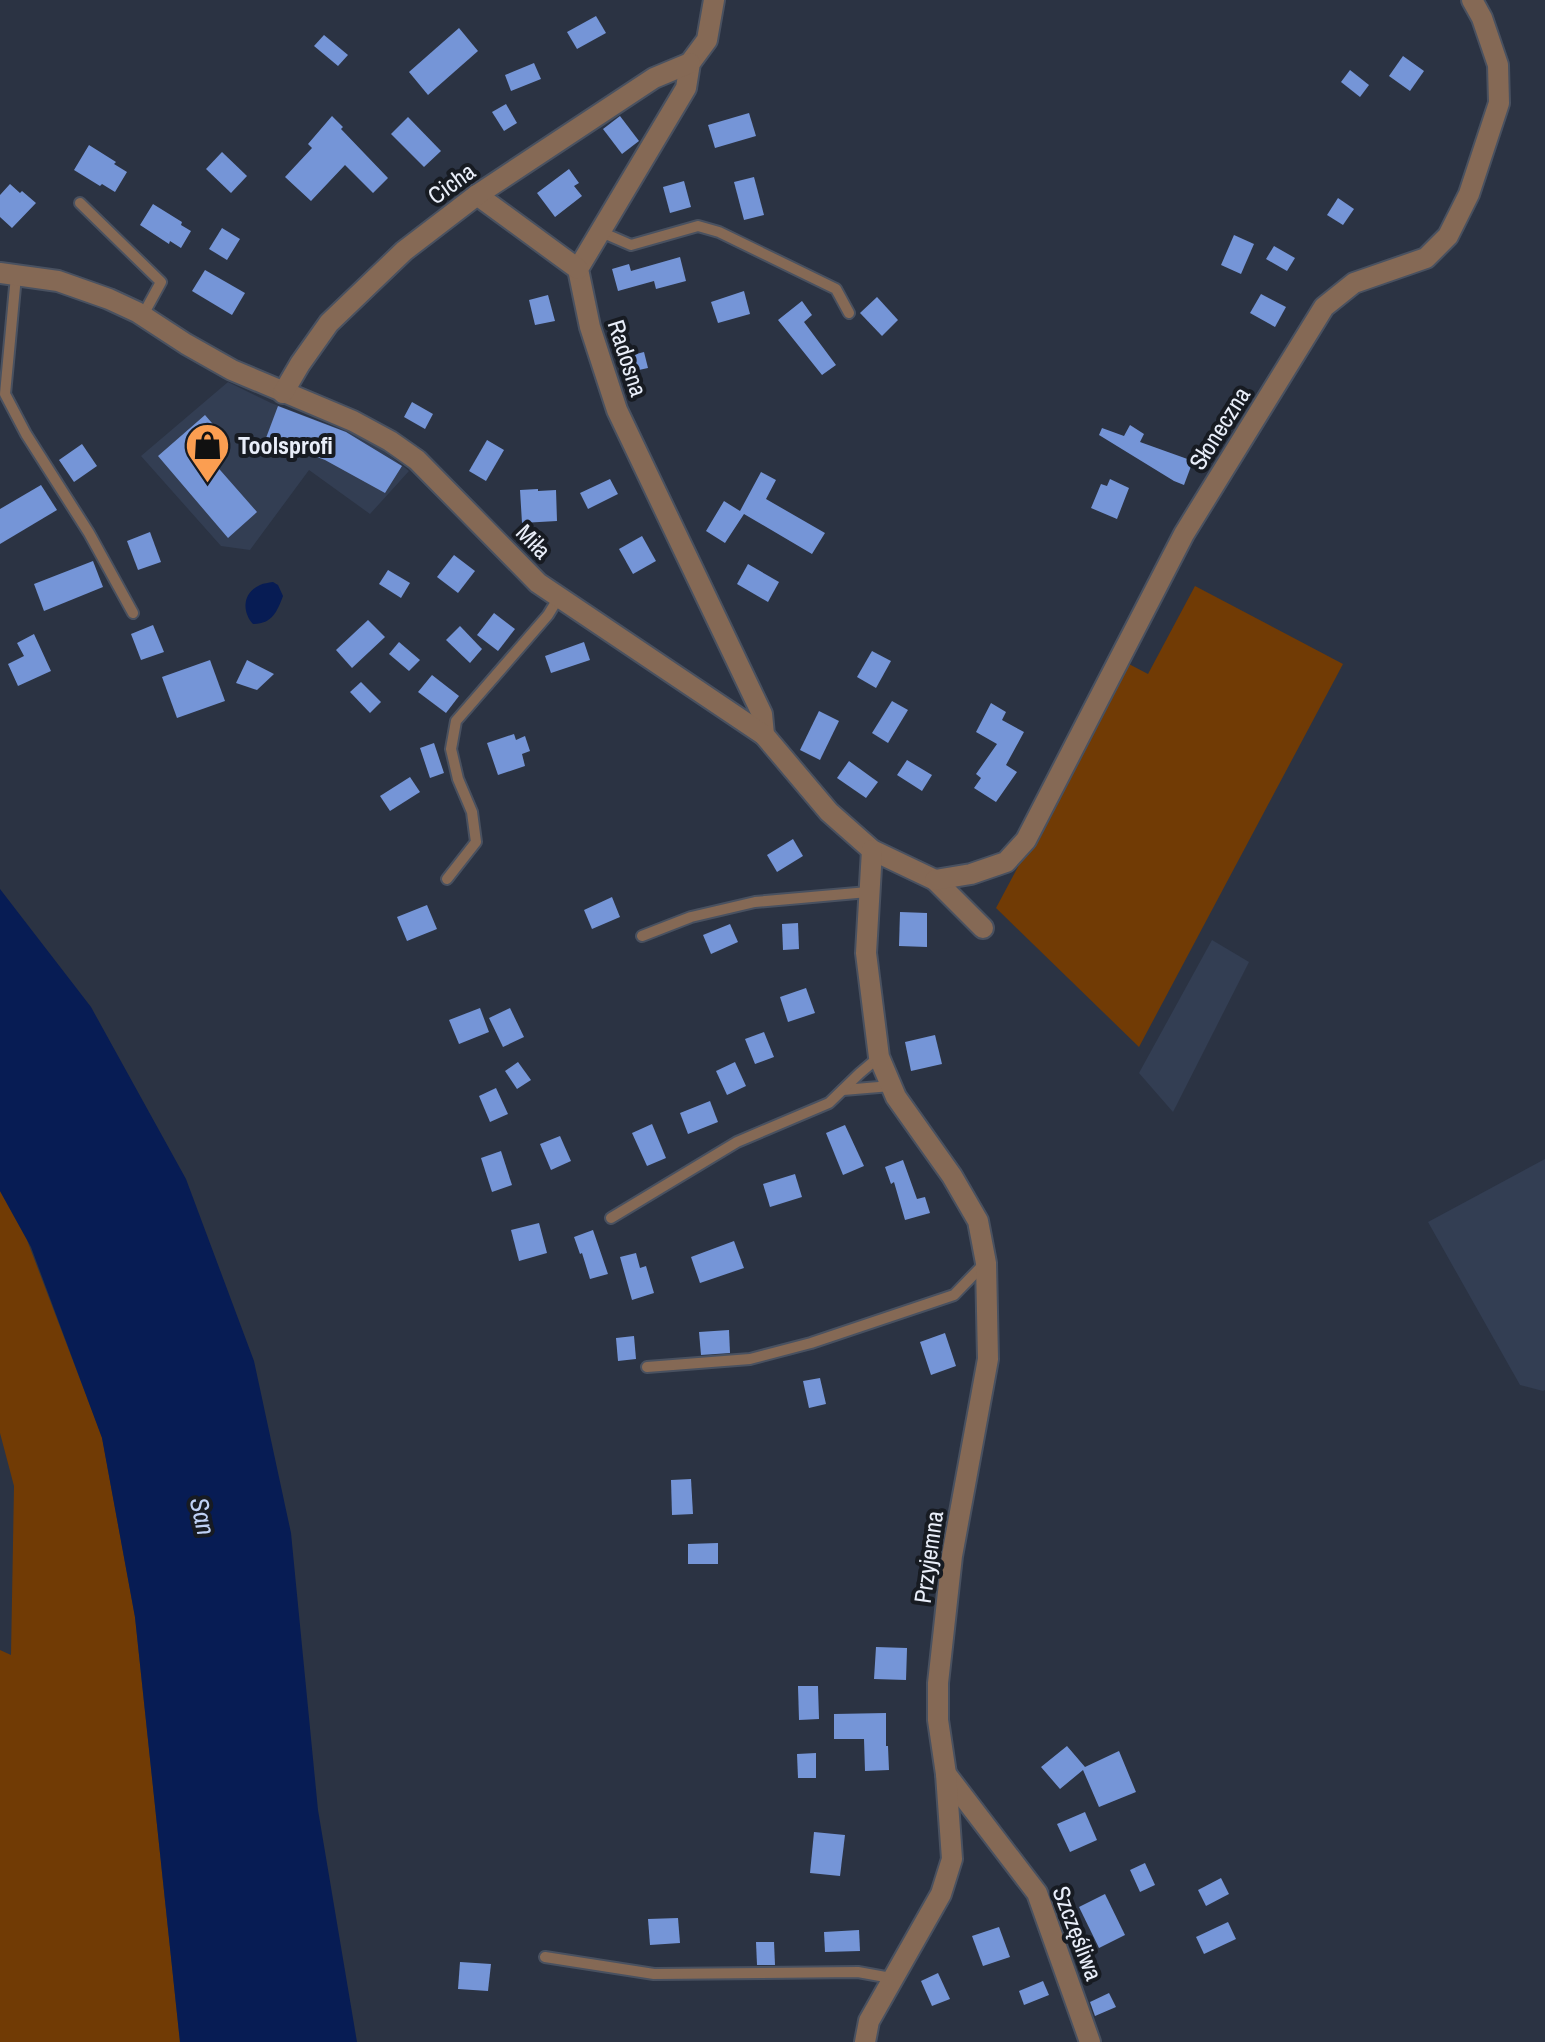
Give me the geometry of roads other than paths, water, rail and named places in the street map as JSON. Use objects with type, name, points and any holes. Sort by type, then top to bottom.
[{"type":"street","points":[[477,195],[578,269],[686,88],[690,63],[707,40],[714,0]]},
{"type":"street","name":"Słoneczna","points":[[935,880],[971,874],[1006,862],[1026,840],[1184,534],[1324,307],[1354,283],[1426,258],[1448,236],[1469,194],[1499,103],[1498,65],[1482,18],[1472,0]]},
{"type":"street","name":"Cicha","points":[[283,393],[329,323],[404,251],[477,195],[654,78],[690,63]]},
{"type":"street","name":"Radosna","points":[[578,269],[590,327],[617,410],[762,714],[764,735]]},
{"type":"street","name":"Miła","points":[[8,274],[58,281],[109,299],[143,315],[232,370],[353,421],[390,441],[417,460],[538,583],[764,735],[829,812],[872,850],[935,880],[983,928]]},
{"type":"street","name":"Przyjemna","points":[[865,2042],[869,2021],[941,1894],[952,1859],[946,1774],[938,1720],[938,1683],[952,1556],[988,1359],[986,1263],[978,1221],[952,1176],[896,1097],[879,1057],[866,953],[872,850]]},
{"type":"street","name":"Szczęśliwa","points":[[946,1774],[1037,1893],[1090,2042]]},
{"type":"lane","points":[[80,203],[161,282],[143,315]]},
{"type":"lane","points":[[601,232],[631,245],[698,226],[719,232],[836,289],[849,313]]},
{"type":"lane","points":[[8,274],[5,394],[133,613]]},
{"type":"lane","points":[[447,879],[476,842],[472,812],[458,779],[451,749],[456,721],[548,615],[559,597]]},
{"type":"lane","points":[[642,936],[691,917],[755,902],[868,892]]},
{"type":"lane","points":[[611,1218],[737,1142],[829,1103],[879,1057]]},
{"type":"lane","points":[[843,1090],[891,1086]]},
{"type":"lane","points":[[647,1367],[750,1359],[811,1343],[954,1295],[986,1263]]},
{"type":"lane","points":[[545,1957],[654,1974],[858,1972],[891,1978]]},
{"type":"water","points":[[273,582],[283,596],[278,607],[265,622],[253,624],[247,614],[247,598],[254,588]]},
{"type":"water","name":"San","points":[[0,889],[91,1007],[186,1179],[254,1361],[291,1533],[318,1810],[357,2042],[180,2042],[135,1617],[102,1438],[31,1247],[0,1191]]},
{"type":"place","name":"Toolsprofi","points":[[207,484]]}]
